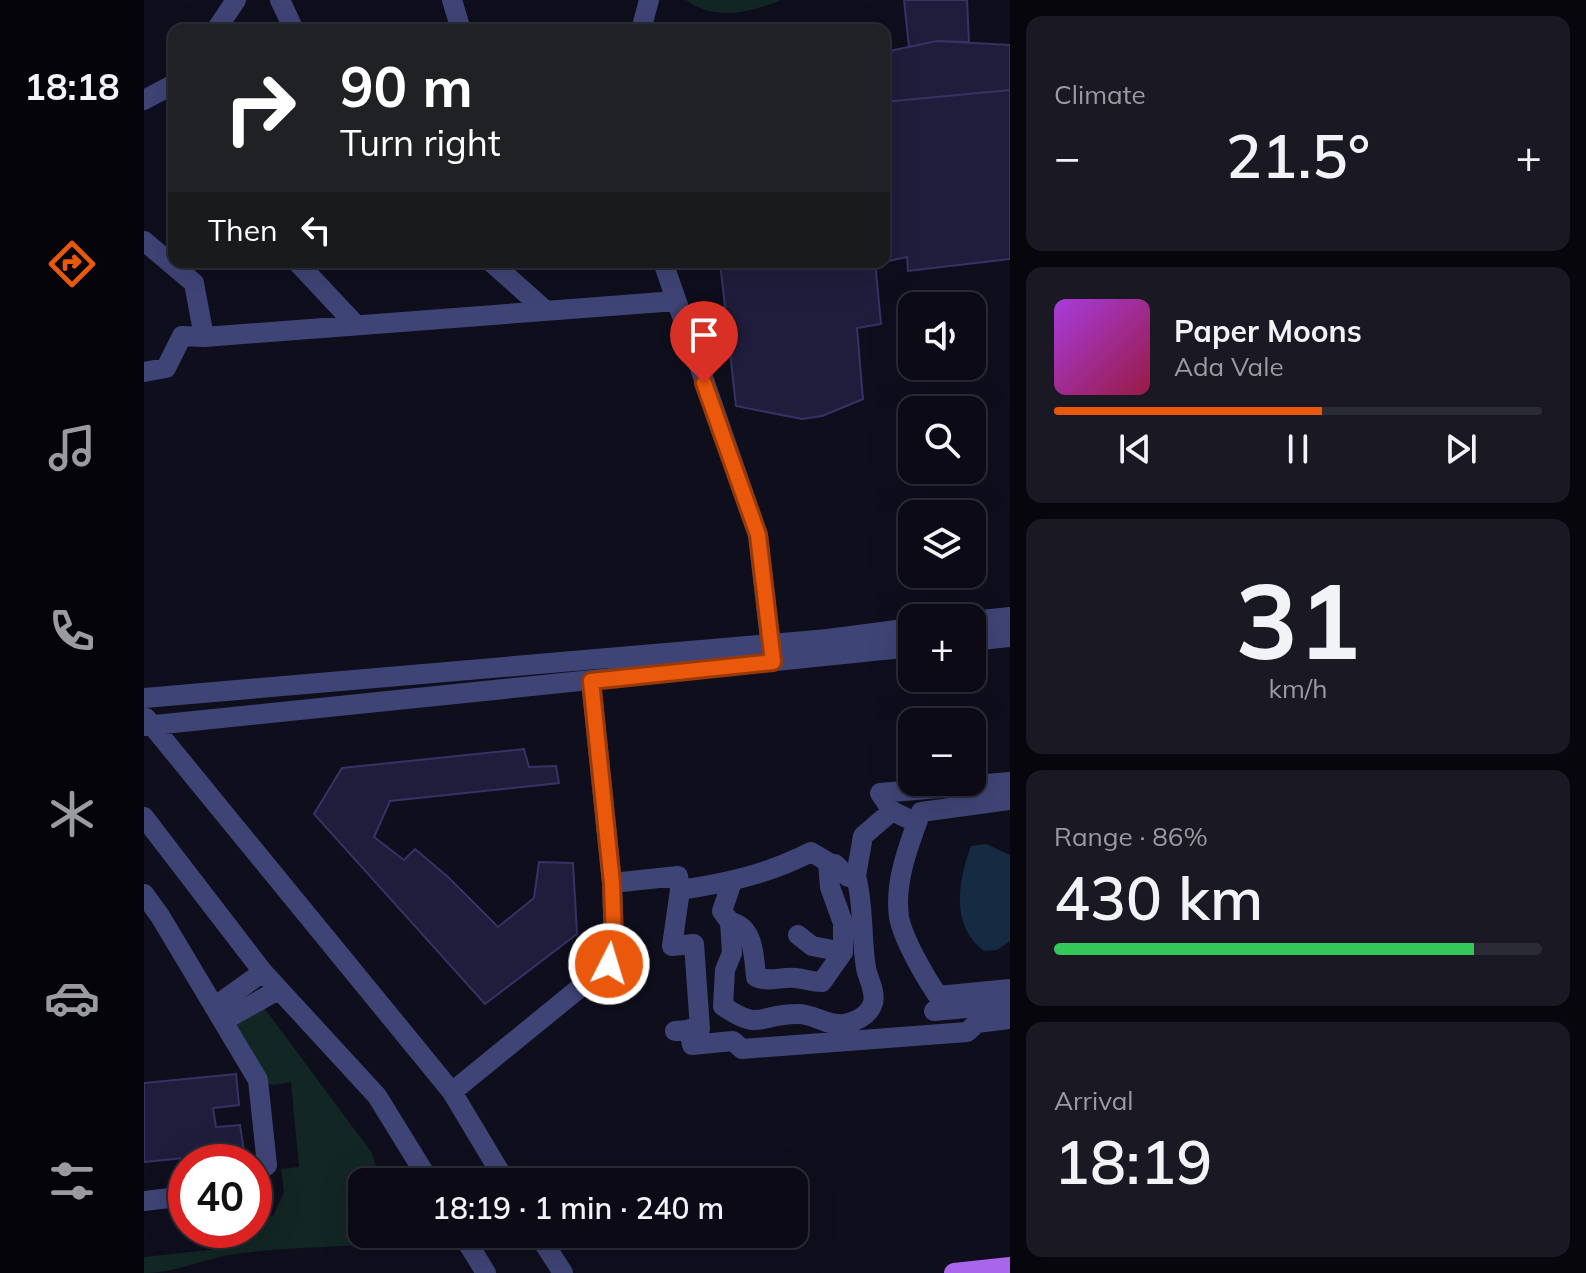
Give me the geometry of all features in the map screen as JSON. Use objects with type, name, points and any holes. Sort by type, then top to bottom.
[{"type":"main road","points":[[954,1273],[1010,1267]]},
{"type":"street","points":[[220,24],[236,0]]},
{"type":"street","points":[[280,0],[291,24]]},
{"type":"street","points":[[452,0],[459,24]]},
{"type":"street","points":[[643,24],[649,0]]},
{"type":"street","points":[[144,100],[168,87]]},
{"type":"street","points":[[144,241],[168,261]]},
{"type":"street","points":[[176,268],[194,283],[204,337]]},
{"type":"street","points":[[303,268],[356,325]]},
{"type":"street","points":[[498,268],[546,311]]},
{"type":"street","points":[[665,268],[758,535],[772,653]]},
{"type":"street","points":[[144,372],[166,368],[182,336],[204,337],[676,301]]},
{"type":"street","points":[[986,620],[1010,617]]},
{"type":"street","points":[[147,722],[591,681],[898,630]]},
{"type":"street","points":[[986,640],[1010,637]]},
{"type":"street","points":[[144,698],[772,653],[898,648]]},
{"type":"street","points":[[452,1092],[609,964],[614,942],[612,883],[591,681]]},
{"type":"street","points":[[147,722],[452,1092],[498,1168]]},
{"type":"street","points":[[917,823],[892,811],[880,793],[1010,782]]},
{"type":"street","points":[[1010,800],[921,812],[908,848],[899,894],[899,919],[923,975],[938,996],[1010,989]]},
{"type":"street","points":[[732,882],[722,911],[730,922],[732,953],[725,970],[723,1006],[741,1019],[756,1022],[800,1013],[837,1025],[848,1024],[866,1016],[873,1003],[873,991],[866,971],[860,890],[856,876],[863,836],[892,811]]},
{"type":"street","points":[[144,817],[278,990],[377,1096],[421,1168]]},
{"type":"street","points":[[612,883],[732,882],[770,872],[811,852],[828,862],[830,887],[843,923],[843,952],[822,982],[796,978],[765,981],[756,977],[753,951],[745,928],[739,923],[730,922]]},
{"type":"street","points":[[828,866],[835,864],[848,877],[856,876]]},
{"type":"street","points":[[679,883],[672,946],[694,944],[700,1029],[682,1030],[692,1045],[733,1041],[742,1049],[967,1032],[977,1023],[1010,1019]]},
{"type":"street","points":[[144,894],[258,1080],[265,1144]]},
{"type":"street","points":[[798,935],[812,946],[843,952]]},
{"type":"street","points":[[219,1014],[263,972]]},
{"type":"street","points":[[219,1014],[278,990]]},
{"type":"street","points":[[934,1011],[1010,1004]]},
{"type":"street","points":[[144,1201],[168,1198]]},
{"type":"street","points":[[471,1248],[486,1273]]},
{"type":"street","points":[[547,1248],[563,1273]]},
{"type":"green space","points":[[686,0],[781,0],[745,11],[720,13],[697,7]]},
{"type":"green space","points":[[259,1001],[372,1153],[377,1168],[348,1168],[348,1246],[250,1252],[167,1271],[144,1273],[144,1257],[227,1248],[272,1248],[272,1216],[284,1192],[281,1169],[299,1167],[291,1082],[272,1085],[258,1080],[225,1024]]},
{"type":"water","points":[[986,844],[1010,855],[1010,941],[997,950],[984,951],[966,929],[960,888],[971,846]]},
{"type":"building","points":[[904,0],[967,0],[969,42],[937,41],[909,47]]},
{"type":"building","points":[[937,41],[1010,45],[1010,90],[890,101],[890,51]]},
{"type":"building","points":[[1010,90],[1010,259],[908,271],[907,257],[890,261],[890,101]]},
{"type":"building","points":[[721,268],[876,268],[881,324],[857,328],[863,399],[822,416],[802,419],[736,406]]},
{"type":"building","points":[[524,749],[529,767],[556,766],[559,783],[390,801],[374,837],[404,860],[415,849],[498,927],[534,898],[539,862],[573,863],[577,934],[485,1004],[314,814],[342,768]]},
{"type":"building","points":[[236,1074],[239,1105],[213,1108],[216,1127],[240,1125],[243,1144],[168,1144],[168,1160],[144,1162],[144,1083]]},
{"type":"building","points":[[236,1074],[239,1105],[213,1108],[216,1127],[240,1125],[243,1144],[168,1144],[168,1160],[144,1162],[144,1083]]},
{"type":"route","points":[[609,964],[614,942],[612,883],[591,681],[773,662],[758,535],[704,383]]}]
